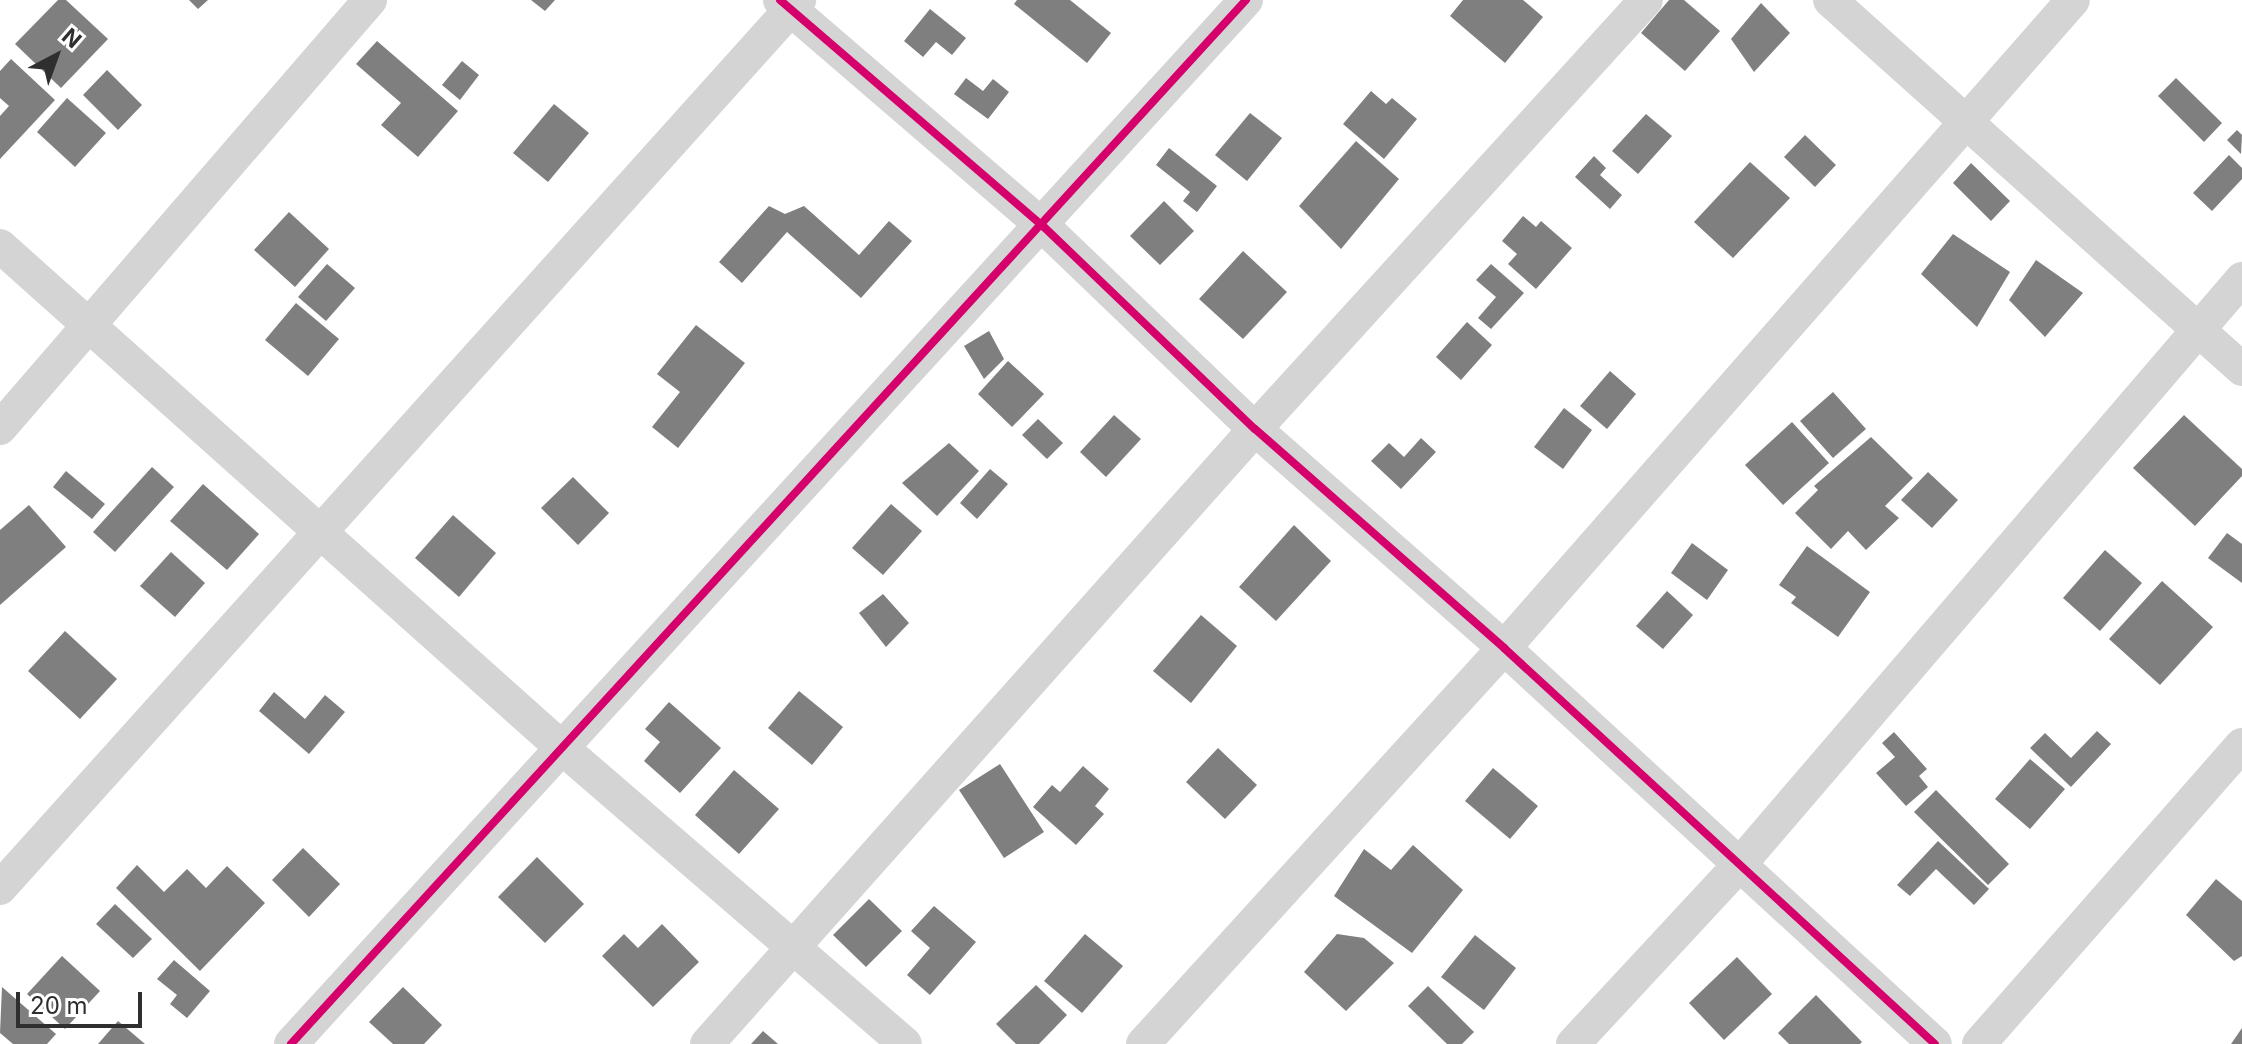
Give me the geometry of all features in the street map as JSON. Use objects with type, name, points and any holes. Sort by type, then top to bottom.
[{"type":"street","points":[[0,428],[370,0]]},
{"type":"street","points":[[291,1044],[561,747],[1044,227],[1246,0]]},
{"type":"street","points":[[707,1044],[1255,429],[1646,0]]},
{"type":"street","points":[[1830,0],[2242,369]]},
{"type":"street","points":[[1143,1044],[1504,648],[1968,124],[2073,0]]},
{"type":"street","points":[[0,888],[790,3],[1044,227],[1255,429],[1504,648],[1935,1044]]},
{"type":"street","points":[[0,246],[92,324],[561,747],[905,1044]]},
{"type":"street","points":[[1573,1044],[1740,864],[2242,279]]},
{"type":"street","points":[[1979,1044],[2242,745]]},
{"type":"building","points":[[58,0],[66,0],[108,39],[61,88],[15,44]]},
{"type":"building","points":[[189,0],[208,0],[198,9]]},
{"type":"building","points":[[531,0],[555,0],[545,11]]},
{"type":"building","points":[[1017,0],[1070,0],[1111,33],[1087,63],[1014,4]]},
{"type":"building","points":[[1463,0],[1523,0],[1543,17],[1505,63],[1450,16]]},
{"type":"building","points":[[1669,0],[1684,0],[1720,31],[1685,71],[1641,33]]},
{"type":"building","points":[[1761,3],[1790,33],[1754,72],[1731,39]]},
{"type":"building","points":[[930,9],[966,38],[952,55],[936,42],[923,57],[904,41]]},
{"type":"building","points":[[377,41],[458,111],[418,157],[381,125],[401,103],[356,64]]},
{"type":"building","points":[[11,59],[55,100],[0,159],[0,116],[9,106],[0,98],[0,71]]},
{"type":"building","points":[[462,61],[479,75],[460,100],[442,85]]},
{"type":"building","points":[[107,70],[142,105],[118,130],[83,95]]},
{"type":"building","points":[[966,78],[983,91],[993,79],[1009,92],[988,119],[954,94]]},
{"type":"building","points":[[2176,78],[2222,123],[2204,142],[2158,96]]},
{"type":"building","points":[[1371,91],[1386,104],[1392,98],[1417,119],[1384,159],[1343,124]]},
{"type":"building","points":[[67,98],[106,133],[75,167],[37,132]]},
{"type":"building","points":[[554,104],[589,133],[548,182],[513,153]]},
{"type":"building","points":[[1250,113],[1282,138],[1247,181],[1215,155]]},
{"type":"building","points":[[1646,114],[1672,136],[1638,174],[1612,151]]},
{"type":"building","points":[[2237,130],[2242,135],[2241,154],[2227,140]]},
{"type":"building","points":[[1805,135],[1836,165],[1815,187],[1784,157]]},
{"type":"building","points":[[1356,141],[1399,179],[1341,249],[1299,206]]},
{"type":"building","points":[[1169,148],[1217,186],[1197,212],[1183,201],[1190,192],[1156,165]]},
{"type":"building","points":[[2229,155],[2242,168],[2242,179],[2212,211],[2193,193]]},
{"type":"building","points":[[1594,156],[1606,168],[1600,175],[1622,195],[1610,209],[1575,177]]},
{"type":"building","points":[[1750,162],[1790,198],[1733,258],[1694,222]]},
{"type":"building","points":[[1971,163],[2010,201],[1991,221],[1953,183]]},
{"type":"building","points":[[1164,201],[1194,231],[1160,265],[1130,236]]},
{"type":"building","points":[[769,206],[785,214],[804,206],[859,255],[889,221],[912,241],[861,298],[787,232],[742,283],[719,262]]},
{"type":"building","points":[[289,212],[329,249],[295,287],[254,250]]},
{"type":"building","points":[[1523,216],[1536,227],[1541,221],[1572,248],[1536,289],[1508,264],[1517,254],[1502,241]]},
{"type":"building","points":[[1953,234],[2010,272],[1977,327],[1921,274]]},
{"type":"building","points":[[1243,251],[1287,292],[1243,339],[1199,299]]},
{"type":"building","points":[[2036,260],[2083,293],[2045,337],[2009,300]]},
{"type":"building","points":[[327,264],[355,288],[326,321],[298,297]]},
{"type":"building","points":[[1491,264],[1524,293],[1491,329],[1478,318],[1496,297],[1476,280]]},
{"type":"building","points":[[296,303],[339,339],[308,376],[265,340]]},
{"type":"building","points":[[1467,322],[1492,345],[1461,380],[1436,357]]},
{"type":"building","points":[[696,325],[745,363],[678,448],[652,427],[680,392],[657,374]]},
{"type":"building","points":[[989,331],[1004,359],[984,379],[964,346]]},
{"type":"building","points":[[1008,361],[1044,394],[1012,427],[978,394]]},
{"type":"building","points":[[1610,371],[1636,394],[1607,429],[1580,406]]},
{"type":"building","points":[[1833,392],[1866,429],[1833,458],[1800,421]]},
{"type":"building","points":[[1564,408],[1592,430],[1563,469],[1534,447]]},
{"type":"building","points":[[1114,415],[1141,439],[1106,477],[1080,452]]},
{"type":"building","points":[[2184,415],[2242,469],[2242,476],[2195,526],[2133,468]]},
{"type":"building","points":[[1038,419],[1063,443],[1047,459],[1022,435]]},
{"type":"building","points":[[1792,422],[1829,463],[1783,505],[1745,465]]},
{"type":"building","points":[[1871,437],[1913,478],[1885,506],[1899,518],[1866,550],[1848,531],[1831,549],[1795,513],[1818,490],[1814,486]]},
{"type":"building","points":[[1421,438],[1436,452],[1401,489],[1371,461],[1389,443],[1404,457]]},
{"type":"building","points":[[949,443],[979,471],[937,516],[902,483]]},
{"type":"building","points":[[152,467],[174,487],[115,552],[93,532]]},
{"type":"building","points":[[990,469],[1008,484],[977,519],[960,503]]},
{"type":"building","points":[[66,471],[105,504],[92,519],[53,487]]},
{"type":"building","points":[[1928,472],[1958,500],[1932,528],[1901,500]]},
{"type":"building","points":[[573,477],[609,513],[578,545],[541,508]]},
{"type":"building","points":[[203,484],[259,534],[227,570],[170,521]]},
{"type":"building","points":[[891,504],[922,531],[883,575],[852,548]]},
{"type":"building","points":[[29,505],[66,547],[0,605],[0,530]]},
{"type":"building","points":[[453,515],[496,553],[459,597],[415,558]]},
{"type":"building","points":[[1294,525],[1331,561],[1276,621],[1239,587]]},
{"type":"building","points":[[2227,533],[2242,544],[2242,583],[2208,558]]},
{"type":"building","points":[[1692,543],[1728,570],[1707,600],[1671,573]]},
{"type":"building","points":[[1807,546],[1870,592],[1838,637],[1791,603],[1796,597],[1779,585]]},
{"type":"building","points":[[2105,550],[2142,583],[2100,631],[2063,598]]},
{"type":"building","points":[[171,552],[205,583],[175,617],[140,586]]},
{"type":"building","points":[[2162,581],[2213,627],[2160,685],[2109,639]]},
{"type":"building","points":[[1667,591],[1693,615],[1663,649],[1636,626]]},
{"type":"building","points":[[883,594],[909,623],[886,647],[859,613]]},
{"type":"building","points":[[1201,615],[1237,646],[1191,703],[1153,671]]},
{"type":"building","points":[[65,631],[117,679],[80,719],[28,671]]},
{"type":"building","points":[[799,691],[843,727],[812,765],[768,728]]},
{"type":"building","points":[[274,692],[305,719],[325,695],[345,712],[309,754],[259,711]]},
{"type":"building","points":[[669,702],[721,748],[680,793],[644,761],[660,742],[645,729]]},
{"type":"building","points":[[2097,731],[2111,744],[2071,787],[2030,748],[2045,733],[2071,758]]},
{"type":"building","points":[[1894,732],[1927,769],[1919,776],[1928,787],[1906,806],[1876,773],[1895,757],[1882,743]]},
{"type":"building","points":[[1218,748],[1257,785],[1225,819],[1186,782]]},
{"type":"building","points":[[2030,759],[2065,789],[2030,829],[1995,799]]},
{"type":"building","points":[[1000,764],[1044,832],[1004,858],[959,790]]},
{"type":"building","points":[[1083,766],[1109,789],[1095,806],[1104,814],[1076,845],[1033,807],[1052,785],[1060,792]]},
{"type":"building","points":[[1493,768],[1538,806],[1510,839],[1465,801]]},
{"type":"building","points":[[734,770],[779,809],[739,854],[695,815]]},
{"type":"building","points":[[1936,790],[2009,864],[1988,885],[1914,812]]},
{"type":"building","points":[[1938,841],[1989,889],[1974,905],[1936,869],[1910,896],[1897,885]]},
{"type":"building","points":[[1413,845],[1463,890],[1412,953],[1334,896],[1364,849],[1391,870]]},
{"type":"building","points":[[303,848],[340,884],[309,917],[272,880]]},
{"type":"building","points":[[537,857],[584,904],[545,943],[498,897]]},
{"type":"building","points":[[137,865],[164,892],[187,869],[206,888],[227,866],[265,903],[200,971],[116,888]]},
{"type":"building","points":[[2216,879],[2242,901],[2242,956],[2234,961],[2186,915]]},
{"type":"building","points":[[869,899],[902,931],[866,967],[833,935]]},
{"type":"building","points":[[115,904],[152,939],[133,958],[96,924]]},
{"type":"building","points":[[934,906],[976,942],[930,995],[907,975],[930,948],[911,931]]},
{"type":"building","points":[[662,924],[699,962],[653,1007],[602,956],[624,934],[638,948]]},
{"type":"building","points":[[1085,934],[1123,966],[1082,1013],[1044,981]]},
{"type":"building","points":[[1337,934],[1364,938],[1394,963],[1346,1011],[1304,972]]},
{"type":"building","points":[[1475,935],[1516,968],[1484,1010],[1441,977]]},
{"type":"building","points":[[62,956],[100,991],[65,1029],[27,994]]},
{"type":"building","points":[[1737,957],[1772,994],[1724,1040],[1689,1003]]},
{"type":"building","points":[[174,960],[210,991],[187,1018],[170,1004],[177,995],[157,979]]},
{"type":"building","points":[[1036,985],[1067,1015],[1039,1044],[1016,1044],[996,1024]]},
{"type":"building","points":[[1428,986],[1474,1032],[1462,1044],[1447,1044],[1408,1006]]},
{"type":"building","points":[[2,987],[56,1034],[47,1044],[13,1044],[0,1033]]},
{"type":"building","points":[[403,987],[442,1025],[424,1044],[393,1044],[369,1022]]},
{"type":"building","points":[[1816,995],[1862,1042],[1860,1044],[1789,1044],[1778,1033]]},
{"type":"building","points":[[118,1021],[145,1044],[98,1044]]},
{"type":"building","points":[[2242,1028],[2242,1044],[2231,1044]]},
{"type":"building","points":[[763,1031],[778,1044],[751,1044]]},
{"type":"cycle path","points":[[780,0],[1044,227],[1255,429],[1504,648],[1935,1044]]},
{"type":"cycle path","points":[[291,1044],[1246,0]]}]
